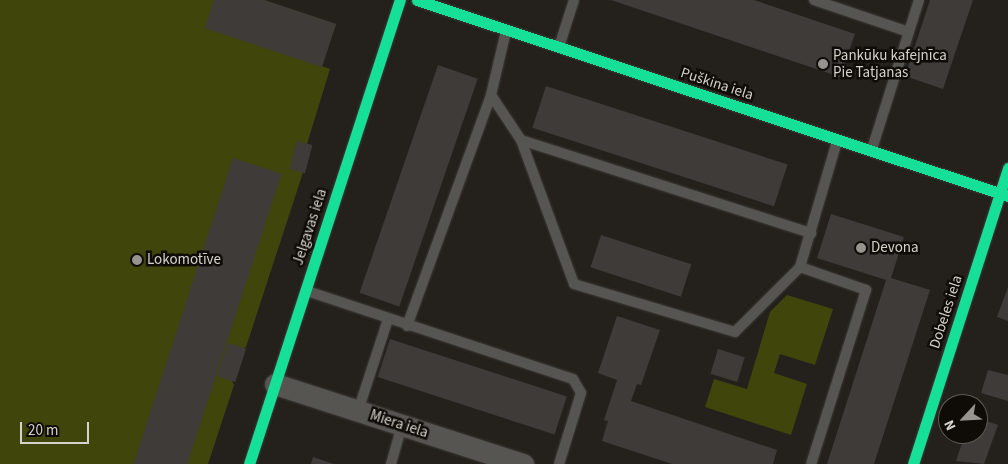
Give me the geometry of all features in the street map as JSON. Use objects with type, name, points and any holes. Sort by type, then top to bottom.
[{"type":"street","name":"Jelgavas iela","points":[[248,464],[400,0]]},
{"type":"street","name":"Puškina iela","points":[[417,0],[1004,194]]},
{"type":"street","name":"Dobeles iela","points":[[913,464],[1004,194],[1008,168]]},
{"type":"street","name":"Miera iela","points":[[274,384],[523,464]]},
{"type":"lane","points":[[559,47],[574,0]]},
{"type":"lane","points":[[814,0],[909,32]]},
{"type":"lane","points":[[871,151],[919,0]]},
{"type":"lane","points":[[407,326],[491,95],[506,30]]},
{"type":"lane","points":[[491,95],[521,140],[574,284],[735,332],[800,267],[838,140]]},
{"type":"lane","points":[[521,140],[811,233]]},
{"type":"lane","points":[[800,267],[866,290],[811,464]]},
{"type":"lane","points":[[306,290],[407,326],[573,379],[581,393],[559,464]]},
{"type":"lane","points":[[358,411],[388,319]]},
{"type":"lane","points":[[391,464],[402,425]]},
{"type":"green space","name":"Lokomotīve","points":[[0,0],[264,0],[336,24],[322,66],[330,69],[307,144],[312,145],[246,347],[239,350],[230,377],[234,385],[208,464],[0,464]]},
{"type":"green space","points":[[787,295],[833,309],[815,365],[780,354],[774,373],[807,384],[791,435],[705,407],[714,379],[747,389],[770,312]]},
{"type":"building","points":[[214,0],[264,0],[336,24],[322,67],[205,28]]},
{"type":"building","points":[[611,0],[754,0],[855,34],[840,77]]},
{"type":"building","points":[[930,0],[973,0],[943,89],[905,76]]},
{"type":"building","points":[[438,65],[478,79],[399,307],[360,293]]},
{"type":"building","points":[[546,86],[788,164],[774,206],[532,128]]},
{"type":"building","points":[[297,141],[312,145],[305,173],[289,169]]},
{"type":"building","points":[[233,158],[282,174],[187,464],[134,464]]},
{"type":"building","points":[[831,214],[904,237],[891,278],[930,290],[874,464],[827,464],[886,280],[817,258]]},
{"type":"building","points":[[601,235],[691,264],[681,297],[590,267]]},
{"type":"building","points":[[1008,287],[1008,321],[997,317]]},
{"type":"building","points":[[617,316],[660,330],[641,385],[637,384],[631,401],[777,450],[773,464],[672,464],[602,441],[608,421],[604,420],[617,380],[598,373]]},
{"type":"building","points":[[390,339],[567,396],[555,435],[378,377]]},
{"type":"building","points":[[228,343],[246,349],[235,382],[217,376]]},
{"type":"building","points":[[718,349],[745,357],[737,382],[710,374]]},
{"type":"building","points":[[988,370],[1008,375],[1008,401],[981,393]]},
{"type":"building","points":[[988,422],[998,425],[984,464],[956,461],[962,444],[988,444]]},
{"type":"building","points":[[313,457],[334,464],[311,464]]},
{"type":"traffic: fast","points":[[249,464],[400,0]]},
{"type":"traffic: fast","points":[[417,0],[1008,196]]},
{"type":"traffic: fast","points":[[913,464],[1008,168]]},
{"type":"place","name":"Pankūku kafejnīca Pie Tatjanas","points":[[823,64]]},
{"type":"place","name":"Devona","points":[[861,248]]},
{"type":"place","name":"Lokomotīve","points":[[137,260]]}]
